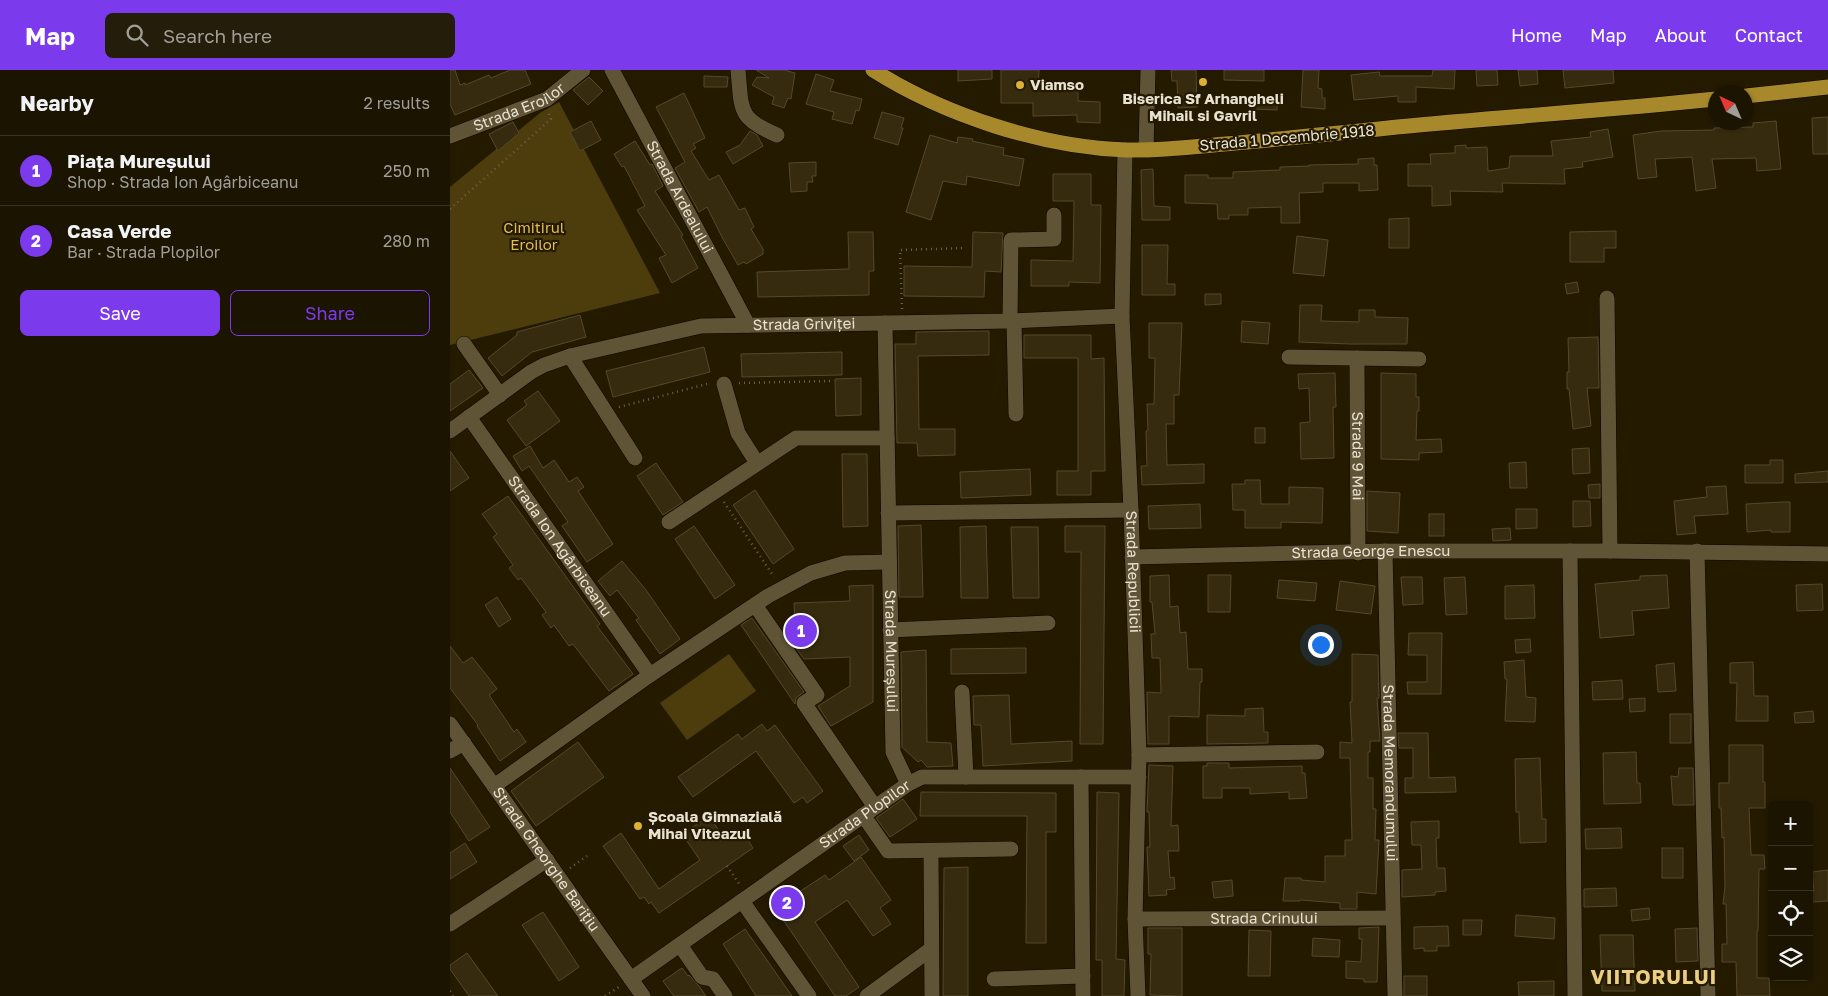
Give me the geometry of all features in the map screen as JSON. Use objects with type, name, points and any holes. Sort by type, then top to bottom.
[{"type":"main road","name":"Strada 1 Decembrie 1918","points":[[872,70],[915,93],[976,120],[1056,140],[1125,150],[1298,138],[1708,100]]},
{"type":"main road","points":[[1753,95],[1828,87]]},
{"type":"street","name":"Strada Eroilor","points":[[450,136],[542,101],[558,91],[583,70]]},
{"type":"street","name":"Strada Ardealului","points":[[612,70],[748,325]]},
{"type":"street","points":[[738,70],[741,106],[757,127],[777,135]]},
{"type":"street","points":[[1146,150],[1148,70]]},
{"type":"street","name":"Strada Republicii","points":[[1125,150],[1122,316],[1131,510],[1139,777],[1135,919],[1138,996]]},
{"type":"street","points":[[1016,414],[1011,240],[1054,239],[1054,214]]},
{"type":"street","points":[[1607,298],[1610,551]]},
{"type":"street","name":"Strada Griviței","points":[[450,431],[531,372],[544,365],[570,356],[701,326],[1012,321],[1122,316]]},
{"type":"street","name":"Strada Mureșului","points":[[885,323],[893,752],[908,784]]},
{"type":"street","points":[[464,344],[500,395]]},
{"type":"street","points":[[570,356],[634,458]]},
{"type":"street","points":[[1289,357],[1419,359]]},
{"type":"street","name":"Strada 9 Mai","points":[[1358,358],[1358,553]]},
{"type":"street","points":[[724,384],[738,433],[757,463]]},
{"type":"street","name":"Strada Ion Agârbiceanu","points":[[469,418],[650,675]]},
{"type":"street","points":[[670,522],[796,438],[887,438]]},
{"type":"street","points":[[888,513],[1131,510]]},
{"type":"street","name":"Strada George Enescu","points":[[1132,557],[1385,551],[1697,551],[1828,554]]},
{"type":"street","name":"Strada Memorandumului","points":[[1385,551],[1395,996]]},
{"type":"street","points":[[1570,551],[1575,996]]},
{"type":"street","points":[[1697,551],[1708,996]]},
{"type":"street","points":[[494,786],[650,675],[782,589],[812,573],[845,563],[889,562]]},
{"type":"street","points":[[755,605],[817,695],[804,704],[869,811],[888,851],[1011,849]]},
{"type":"street","points":[[890,630],[1048,623]]},
{"type":"street","points":[[962,692],[966,777]]},
{"type":"street","name":"Strada Gheorghe Barițiu","points":[[450,724],[643,996]]},
{"type":"street","points":[[450,751],[464,743]]},
{"type":"street","points":[[1138,755],[1318,752]]},
{"type":"street","name":"Strada Plopilor","points":[[631,979],[869,811],[908,784],[922,777],[1139,777]]},
{"type":"street","points":[[1081,777],[1083,996]]},
{"type":"street","points":[[931,851],[932,996]]},
{"type":"street","points":[[450,924],[547,860]]},
{"type":"street","points":[[745,898],[809,996]]},
{"type":"street","name":"Strada Crinului","points":[[1135,919],[1393,918]]},
{"type":"street","points":[[680,945],[702,976],[713,979],[725,996]]},
{"type":"street","points":[[867,996],[931,949]]},
{"type":"street","points":[[994,979],[1083,976]]},
{"type":"path","points":[[450,209],[551,119],[542,101]]},
{"type":"path","points":[[902,323],[900,250],[966,248]]},
{"type":"path","points":[[717,490],[782,589]]},
{"type":"path","points":[[558,876],[587,856]]},
{"type":"path","points":[[727,866],[745,898]]},
{"type":"path","points":[[450,991],[453,996]]},
{"type":"green space","name":"Cimitirul Eroilor","points":[[559,102],[660,293],[450,345],[450,187],[540,113]]},
{"type":"green space","points":[[729,654],[756,691],[687,740],[660,703]]},
{"type":"building","points":[[450,70],[455,70],[460,85],[465,83],[465,85],[489,75],[491,78],[510,70],[525,70],[531,84],[455,115],[450,104]]},
{"type":"building","points":[[756,70],[784,70],[795,73],[791,99],[788,98],[784,108],[772,104],[774,97],[752,85],[757,77],[769,78]]},
{"type":"building","points":[[958,70],[992,70],[992,79],[958,81]]},
{"type":"building","points":[[1001,70],[1039,70],[1038,89],[1078,87],[1078,101],[1100,102],[1100,123],[1077,122],[1077,115],[1033,116],[1033,103],[1001,103]]},
{"type":"building","points":[[1171,70],[1196,70],[1197,107],[1178,108],[1177,81],[1172,81]]},
{"type":"building","points":[[1224,70],[1264,70],[1264,81],[1224,80]]},
{"type":"building","points":[[1303,70],[1319,70],[1318,88],[1322,89],[1322,98],[1325,98],[1325,109],[1301,107]]},
{"type":"building","points":[[1433,70],[1455,70],[1454,89],[1416,87],[1416,102],[1398,102],[1398,96],[1354,100],[1351,75],[1379,72],[1380,76],[1432,76]]},
{"type":"building","points":[[1476,70],[1497,70],[1498,85],[1477,86]]},
{"type":"building","points":[[1518,70],[1537,70],[1538,84],[1520,86]]},
{"type":"building","points":[[1563,70],[1613,70],[1614,83],[1565,88]]},
{"type":"building","points":[[816,74],[834,80],[830,91],[862,99],[859,111],[856,110],[852,124],[832,119],[834,112],[806,104]]},
{"type":"building","points":[[704,76],[728,77],[727,87],[704,87]]},
{"type":"building","points":[[589,77],[603,91],[588,105],[573,90]]},
{"type":"building","points":[[684,93],[705,138],[693,144],[696,148],[691,151],[709,180],[719,175],[739,210],[745,208],[754,227],[751,229],[763,249],[763,254],[746,264],[744,262],[738,265],[707,207],[699,212],[675,168],[685,162],[656,107]]},
{"type":"building","points":[[1255,95],[1278,96],[1277,110],[1254,109]]},
{"type":"building","points":[[882,112],[904,118],[898,145],[874,138]]},
{"type":"building","points":[[1828,117],[1828,154],[1813,154],[1812,118]]},
{"type":"building","points":[[591,121],[601,140],[580,151],[570,132]]},
{"type":"building","points":[[1776,121],[1781,169],[1757,171],[1756,158],[1712,159],[1716,188],[1696,191],[1692,157],[1655,159],[1657,177],[1638,179],[1633,135],[1661,131],[1753,130],[1753,123]]},
{"type":"building","points":[[513,122],[519,133],[498,151],[489,134]]},
{"type":"building","points":[[1608,129],[1613,157],[1582,162],[1583,167],[1564,169],[1565,184],[1502,183],[1503,192],[1450,191],[1451,205],[1432,206],[1432,186],[1408,186],[1408,164],[1431,164],[1430,154],[1455,153],[1455,146],[1466,145],[1466,148],[1487,147],[1488,171],[1509,168],[1510,156],[1553,156],[1551,141],[1591,137],[1590,132]]},
{"type":"building","points":[[750,131],[757,135],[763,146],[733,164],[726,152],[740,145]]},
{"type":"building","points":[[930,135],[957,143],[958,137],[973,139],[972,141],[1004,148],[1003,155],[1024,159],[1019,186],[967,176],[966,185],[943,181],[931,220],[906,212]]},
{"type":"building","points":[[635,141],[650,165],[652,164],[663,186],[655,191],[683,235],[681,236],[698,268],[672,283],[659,258],[666,255],[637,210],[645,206],[624,166],[622,167],[614,154]]},
{"type":"building","points":[[1374,158],[1374,165],[1377,165],[1378,190],[1359,191],[1359,183],[1323,183],[1323,192],[1299,193],[1300,223],[1281,223],[1281,207],[1248,208],[1248,215],[1229,215],[1229,219],[1218,219],[1217,204],[1185,203],[1185,175],[1208,175],[1208,178],[1233,178],[1233,172],[1280,170],[1280,167],[1309,165],[1358,164],[1358,159]]},
{"type":"building","points":[[816,162],[816,176],[812,176],[813,182],[807,182],[807,191],[791,192],[789,163]]},
{"type":"building","points":[[1153,169],[1154,206],[1170,207],[1170,220],[1142,220],[1141,170]]},
{"type":"building","points":[[1053,174],[1091,174],[1091,205],[1101,205],[1100,283],[1069,282],[1069,286],[1031,286],[1031,260],[1073,261],[1074,201],[1053,201]]},
{"type":"building","points":[[1409,218],[1409,248],[1389,248],[1389,219]]},
{"type":"building","points":[[1616,231],[1616,248],[1604,248],[1604,262],[1570,262],[1570,232]]},
{"type":"building","points":[[848,232],[873,232],[874,271],[869,271],[869,295],[758,297],[757,272],[849,269]]},
{"type":"building","points":[[973,232],[1003,233],[1001,272],[985,271],[984,297],[904,296],[904,266],[972,267]]},
{"type":"building","points":[[1297,236],[1328,240],[1324,276],[1293,273]]},
{"type":"building","points":[[1142,245],[1168,245],[1167,284],[1175,284],[1175,295],[1142,295]]},
{"type":"building","points":[[1577,282],[1579,292],[1567,294],[1565,284]]},
{"type":"building","points":[[1205,294],[1221,294],[1221,304],[1205,305]]},
{"type":"building","points":[[1300,305],[1322,305],[1321,321],[1359,322],[1359,310],[1375,310],[1375,317],[1408,318],[1407,344],[1299,342]]},
{"type":"building","points":[[580,315],[586,337],[532,352],[502,376],[488,358],[517,335],[517,332]]},
{"type":"building","points":[[1242,321],[1270,323],[1268,344],[1241,342]]},
{"type":"building","points":[[1149,323],[1182,323],[1179,395],[1174,395],[1174,424],[1166,424],[1167,465],[1204,464],[1204,483],[1142,485],[1141,466],[1147,466],[1147,404],[1154,404],[1155,358],[1149,358]]},
{"type":"building","points":[[989,331],[989,355],[918,356],[919,429],[955,429],[955,455],[918,456],[917,443],[897,443],[895,344],[916,344],[916,332]]},
{"type":"building","points":[[1024,335],[1091,335],[1091,359],[1104,358],[1105,471],[1091,471],[1091,495],[1057,495],[1057,471],[1078,471],[1078,358],[1024,358]]},
{"type":"building","points":[[1598,337],[1599,388],[1587,388],[1591,426],[1573,429],[1569,389],[1567,389],[1567,372],[1569,372],[1568,338]]},
{"type":"building","points":[[704,347],[710,372],[613,397],[606,371]]},
{"type":"building","points":[[842,352],[842,375],[742,377],[741,354]]},
{"type":"building","points":[[469,370],[483,388],[450,411],[450,384]]},
{"type":"building","points":[[1335,373],[1336,407],[1333,407],[1334,458],[1301,459],[1300,423],[1310,422],[1309,388],[1299,389],[1298,374]]},
{"type":"building","points":[[1381,373],[1416,374],[1416,397],[1419,397],[1419,411],[1417,411],[1416,440],[1441,439],[1442,452],[1419,453],[1419,460],[1381,459]]},
{"type":"building","points":[[861,378],[861,415],[836,416],[835,379]]},
{"type":"building","points":[[538,391],[560,421],[526,446],[507,420],[527,405],[524,401]]},
{"type":"building","points":[[1255,428],[1265,428],[1265,443],[1255,443]]},
{"type":"building","points":[[530,446],[543,468],[554,460],[569,482],[577,477],[584,487],[578,491],[613,544],[587,562],[562,526],[568,522],[529,466],[522,471],[513,456]]},
{"type":"building","points":[[1589,448],[1590,473],[1573,474],[1572,449]]},
{"type":"building","points":[[450,451],[469,478],[450,491]]},
{"type":"building","points":[[842,454],[867,454],[868,526],[843,527]]},
{"type":"building","points":[[1770,460],[1783,460],[1783,483],[1745,483],[1745,465],[1770,465]]},
{"type":"building","points":[[1526,462],[1527,488],[1510,488],[1509,463]]},
{"type":"building","points":[[656,463],[683,502],[663,515],[637,476]]},
{"type":"building","points":[[1030,469],[1031,495],[961,498],[960,472]]},
{"type":"building","points":[[1828,471],[1828,482],[1795,483],[1795,474]]},
{"type":"building","points":[[1245,480],[1260,480],[1261,504],[1289,504],[1289,487],[1323,488],[1322,523],[1281,522],[1281,528],[1245,528],[1245,510],[1233,510],[1232,484],[1245,484]]},
{"type":"building","points":[[1600,484],[1600,498],[1589,498],[1588,485]]},
{"type":"building","points":[[1726,486],[1728,514],[1694,516],[1696,533],[1677,535],[1674,501],[1707,497],[1706,487]]},
{"type":"building","points":[[755,490],[794,549],[773,564],[733,505]]},
{"type":"building","points":[[1367,491],[1400,493],[1398,533],[1367,531]]},
{"type":"building","points":[[508,496],[600,624],[597,626],[633,674],[609,691],[573,644],[569,646],[554,625],[551,628],[542,615],[546,612],[521,578],[518,580],[509,568],[513,565],[493,537],[497,534],[482,514]]},
{"type":"building","points":[[1573,501],[1590,501],[1591,526],[1573,527]]},
{"type":"building","points":[[1790,502],[1790,532],[1771,532],[1771,530],[1747,532],[1746,504]]},
{"type":"building","points":[[1200,504],[1201,528],[1149,529],[1148,506]]},
{"type":"building","points":[[1516,509],[1537,509],[1537,528],[1516,529]]},
{"type":"building","points":[[1429,514],[1444,514],[1444,536],[1429,536]]},
{"type":"building","points":[[921,525],[923,597],[899,597],[898,526]]},
{"type":"building","points":[[694,526],[735,585],[715,599],[675,539]]},
{"type":"building","points":[[986,526],[988,598],[961,598],[960,527]]},
{"type":"building","points":[[1065,526],[1105,526],[1103,744],[1080,744],[1081,552],[1065,552]]},
{"type":"building","points":[[1011,527],[1038,527],[1039,598],[1013,598]]},
{"type":"building","points":[[1510,528],[1511,540],[1493,541],[1492,529]]},
{"type":"building","points":[[622,561],[646,590],[680,639],[660,654],[636,620],[639,618],[617,590],[610,596],[598,581]]},
{"type":"building","points":[[1169,575],[1170,607],[1178,606],[1180,633],[1186,632],[1188,669],[1202,669],[1199,717],[1169,716],[1169,744],[1148,744],[1147,692],[1161,693],[1160,658],[1152,658],[1151,634],[1155,634],[1152,602],[1150,602],[1150,576]]},
{"type":"building","points":[[1208,575],[1231,575],[1230,612],[1208,612]]},
{"type":"building","points":[[1667,575],[1669,608],[1632,611],[1634,635],[1600,638],[1595,584],[1640,580],[1640,576]]},
{"type":"building","points":[[1401,577],[1422,577],[1423,604],[1403,605]]},
{"type":"building","points":[[1465,577],[1467,614],[1446,615],[1444,578]]},
{"type":"building","points":[[1279,580],[1317,583],[1315,601],[1277,598]]},
{"type":"building","points":[[1340,581],[1375,586],[1371,614],[1336,610]]},
{"type":"building","points":[[1822,584],[1823,610],[1797,611],[1796,585]]},
{"type":"building","points":[[873,585],[873,702],[831,726],[818,706],[850,686],[850,657],[804,659],[796,648],[794,603],[850,601],[849,586]]},
{"type":"building","points":[[1534,585],[1535,618],[1505,619],[1505,586]]},
{"type":"building","points":[[497,597],[511,619],[499,627],[485,605]]},
{"type":"building","points":[[752,618],[804,692],[796,698],[795,704],[741,625]]},
{"type":"building","points":[[1409,633],[1442,633],[1441,694],[1408,694],[1407,682],[1427,682],[1427,655],[1408,655]]},
{"type":"building","points":[[1530,639],[1531,652],[1516,653],[1515,640]]},
{"type":"building","points":[[450,646],[463,663],[472,657],[488,677],[497,689],[489,695],[514,732],[517,729],[526,742],[500,761],[478,725],[450,688]]},
{"type":"building","points":[[1026,648],[1026,673],[951,674],[951,649]]},
{"type":"building","points":[[926,650],[927,742],[951,743],[953,766],[927,767],[921,760],[918,762],[902,747],[901,652]]},
{"type":"building","points":[[1352,654],[1378,655],[1379,698],[1377,698],[1380,741],[1370,741],[1370,752],[1368,752],[1368,778],[1373,778],[1373,809],[1376,809],[1375,840],[1379,840],[1376,894],[1357,892],[1357,909],[1340,909],[1340,903],[1300,900],[1283,901],[1285,878],[1301,878],[1301,880],[1325,882],[1325,856],[1345,856],[1345,840],[1352,840],[1350,758],[1340,758],[1340,742],[1352,743],[1350,702],[1352,702]]},
{"type":"building","points":[[1524,660],[1526,697],[1536,698],[1535,722],[1505,721],[1507,679],[1505,679],[1504,662]]},
{"type":"building","points":[[1753,662],[1754,696],[1768,696],[1768,721],[1736,721],[1737,683],[1730,683],[1730,663]]},
{"type":"building","points":[[1674,663],[1676,691],[1658,692],[1656,665]]},
{"type":"building","points":[[1622,680],[1623,699],[1593,700],[1592,682]]},
{"type":"building","points":[[1009,695],[1011,744],[1072,741],[1072,761],[983,766],[981,725],[974,725],[973,696]]},
{"type":"building","points":[[1645,698],[1645,711],[1630,712],[1629,699]]},
{"type":"building","points":[[1263,708],[1264,732],[1268,732],[1268,743],[1207,744],[1207,715],[1245,716],[1245,709]]},
{"type":"building","points":[[1813,711],[1814,722],[1795,723],[1794,713]]},
{"type":"building","points":[[1670,714],[1691,714],[1691,743],[1670,743]]},
{"type":"building","points":[[762,724],[767,731],[775,725],[823,791],[807,803],[803,797],[794,803],[756,751],[693,797],[678,777],[738,734],[742,739]]},
{"type":"building","points":[[1398,733],[1428,733],[1429,778],[1455,777],[1456,792],[1405,793],[1405,778],[1413,778],[1413,748],[1399,748]]},
{"type":"building","points":[[578,742],[604,777],[536,826],[511,791]]},
{"type":"building","points":[[1729,745],[1763,745],[1765,808],[1749,808],[1751,855],[1764,855],[1765,869],[1759,869],[1757,978],[1768,978],[1770,996],[1737,996],[1736,962],[1722,962],[1722,944],[1727,944],[1726,904],[1723,904],[1725,887],[1724,837],[1722,838],[1721,808],[1719,808],[1719,783],[1729,783]]},
{"type":"building","points":[[1636,752],[1637,783],[1640,783],[1641,803],[1604,804],[1603,753]]},
{"type":"building","points":[[1540,758],[1542,819],[1546,819],[1546,842],[1520,843],[1519,812],[1516,812],[1515,759]]},
{"type":"building","points":[[1207,763],[1229,763],[1229,768],[1302,766],[1302,773],[1305,773],[1307,798],[1289,799],[1289,792],[1250,794],[1250,788],[1222,788],[1222,798],[1203,798],[1203,766],[1207,766]]},
{"type":"building","points":[[1149,765],[1173,766],[1171,826],[1178,825],[1179,851],[1168,851],[1170,878],[1174,877],[1175,889],[1166,890],[1167,895],[1149,896],[1147,847],[1150,847],[1149,812],[1147,812]]},
{"type":"building","points":[[450,768],[490,827],[469,841],[450,812]]},
{"type":"building","points":[[1679,768],[1693,768],[1694,805],[1673,805],[1671,776],[1678,777]]},
{"type":"building","points":[[921,792],[1056,793],[1056,832],[1046,832],[1046,943],[1026,943],[1027,816],[920,816]]},
{"type":"building","points":[[1097,792],[1119,793],[1116,959],[1125,960],[1124,996],[1102,996],[1102,960],[1096,960]]},
{"type":"building","points":[[903,799],[917,819],[890,837],[876,818]]},
{"type":"building","points":[[709,816],[726,841],[742,831],[753,848],[659,913],[651,902],[649,904],[644,897],[640,899],[603,846],[621,833],[659,889],[700,860],[682,834]]},
{"type":"building","points":[[1439,821],[1439,838],[1436,838],[1437,868],[1445,868],[1446,891],[1435,892],[1435,895],[1402,897],[1402,870],[1422,869],[1421,845],[1412,845],[1411,822]]},
{"type":"building","points":[[1621,828],[1622,848],[1586,849],[1585,829]]},
{"type":"building","points":[[859,835],[869,850],[854,861],[843,846]]},
{"type":"building","points":[[465,843],[477,862],[450,879],[450,853]]},
{"type":"building","points":[[1662,848],[1683,848],[1683,878],[1662,878]]},
{"type":"building","points":[[861,857],[891,900],[880,908],[891,924],[873,936],[847,900],[815,922],[859,987],[846,996],[835,996],[773,905],[794,891],[796,894],[825,875],[829,880]]},
{"type":"building","points":[[968,867],[968,996],[943,996],[944,868]]},
{"type":"building","points":[[1828,870],[1828,901],[1813,902],[1813,872]]},
{"type":"building","points":[[1232,880],[1233,896],[1214,898],[1212,882]]},
{"type":"building","points":[[1616,888],[1617,906],[1584,907],[1584,889]]},
{"type":"building","points":[[1649,908],[1650,919],[1632,921],[1631,910]]},
{"type":"building","points":[[543,912],[579,967],[559,981],[522,925]]},
{"type":"building","points":[[1516,915],[1555,918],[1554,939],[1515,936]]},
{"type":"building","points":[[1463,920],[1482,920],[1481,935],[1463,935]]},
{"type":"building","points":[[1448,926],[1449,946],[1437,946],[1437,951],[1424,951],[1424,948],[1414,949],[1414,927]]},
{"type":"building","points":[[1379,927],[1377,982],[1364,982],[1364,979],[1346,978],[1346,961],[1361,962],[1362,939],[1359,939],[1359,928]]},
{"type":"building","points":[[1148,928],[1182,928],[1182,996],[1150,995],[1151,954],[1148,954]]},
{"type":"building","points":[[1697,928],[1698,961],[1676,962],[1675,929]]},
{"type":"building","points":[[745,929],[792,996],[756,996],[723,944]]},
{"type":"building","points":[[1249,930],[1271,931],[1270,976],[1248,976]]},
{"type":"building","points":[[1600,935],[1633,935],[1635,991],[1602,991]]},
{"type":"building","points":[[1313,938],[1340,940],[1339,957],[1312,956]]},
{"type":"building","points":[[467,953],[498,996],[469,996],[450,969],[450,965]]},
{"type":"building","points":[[682,968],[706,996],[674,996],[663,981]]},
{"type":"building","points":[[1404,976],[1427,976],[1427,996],[1404,996]]},
{"type":"building","points":[[1554,981],[1554,996],[1519,996],[1518,982]]},
{"type":"place","name":"Biserica Sf Arhangheli Mihail si Gavril","points":[[1203,82]]},
{"type":"place","name":"Viamso","points":[[1020,85]]},
{"type":"place","name":"Piața Mureșului","points":[[801,631]]},
{"type":"place","name":"Școala Gimnazială Mihai Viteazul","points":[[638,826]]},
{"type":"place","name":"Casa Verde","points":[[787,903]]},
{"type":"district","name":"VIITORULUI","points":[[1654,977]]}]
